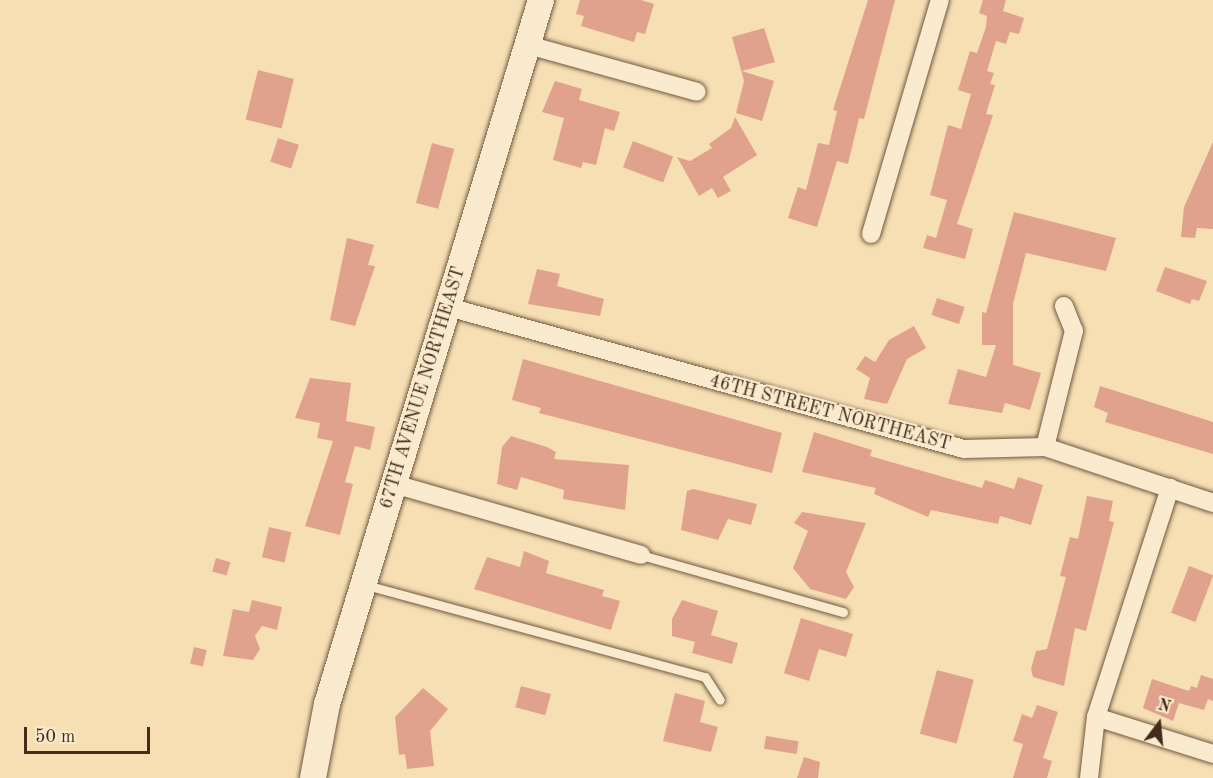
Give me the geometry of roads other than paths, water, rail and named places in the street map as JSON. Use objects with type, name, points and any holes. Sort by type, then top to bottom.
[{"type":"street","name":"67TH AVENUE NORTHEAST","points":[[313,778],[327,704],[541,0]]},
{"type":"street","points":[[871,234],[940,0]]},
{"type":"street","points":[[528,45],[697,92]]},
{"type":"street","points":[[1045,447],[1074,331],[1064,306]]},
{"type":"street","name":"46TH STREET NORTHEAST","points":[[448,307],[964,449],[1045,447],[1213,503]]},
{"type":"street","points":[[394,484],[641,555]]},
{"type":"street","points":[[1089,778],[1096,717],[1170,488]]},
{"type":"street","points":[[1096,717],[1213,754]]},
{"type":"lane","points":[[641,555],[843,612]]},
{"type":"lane","points":[[363,584],[705,677],[720,700]]}]
